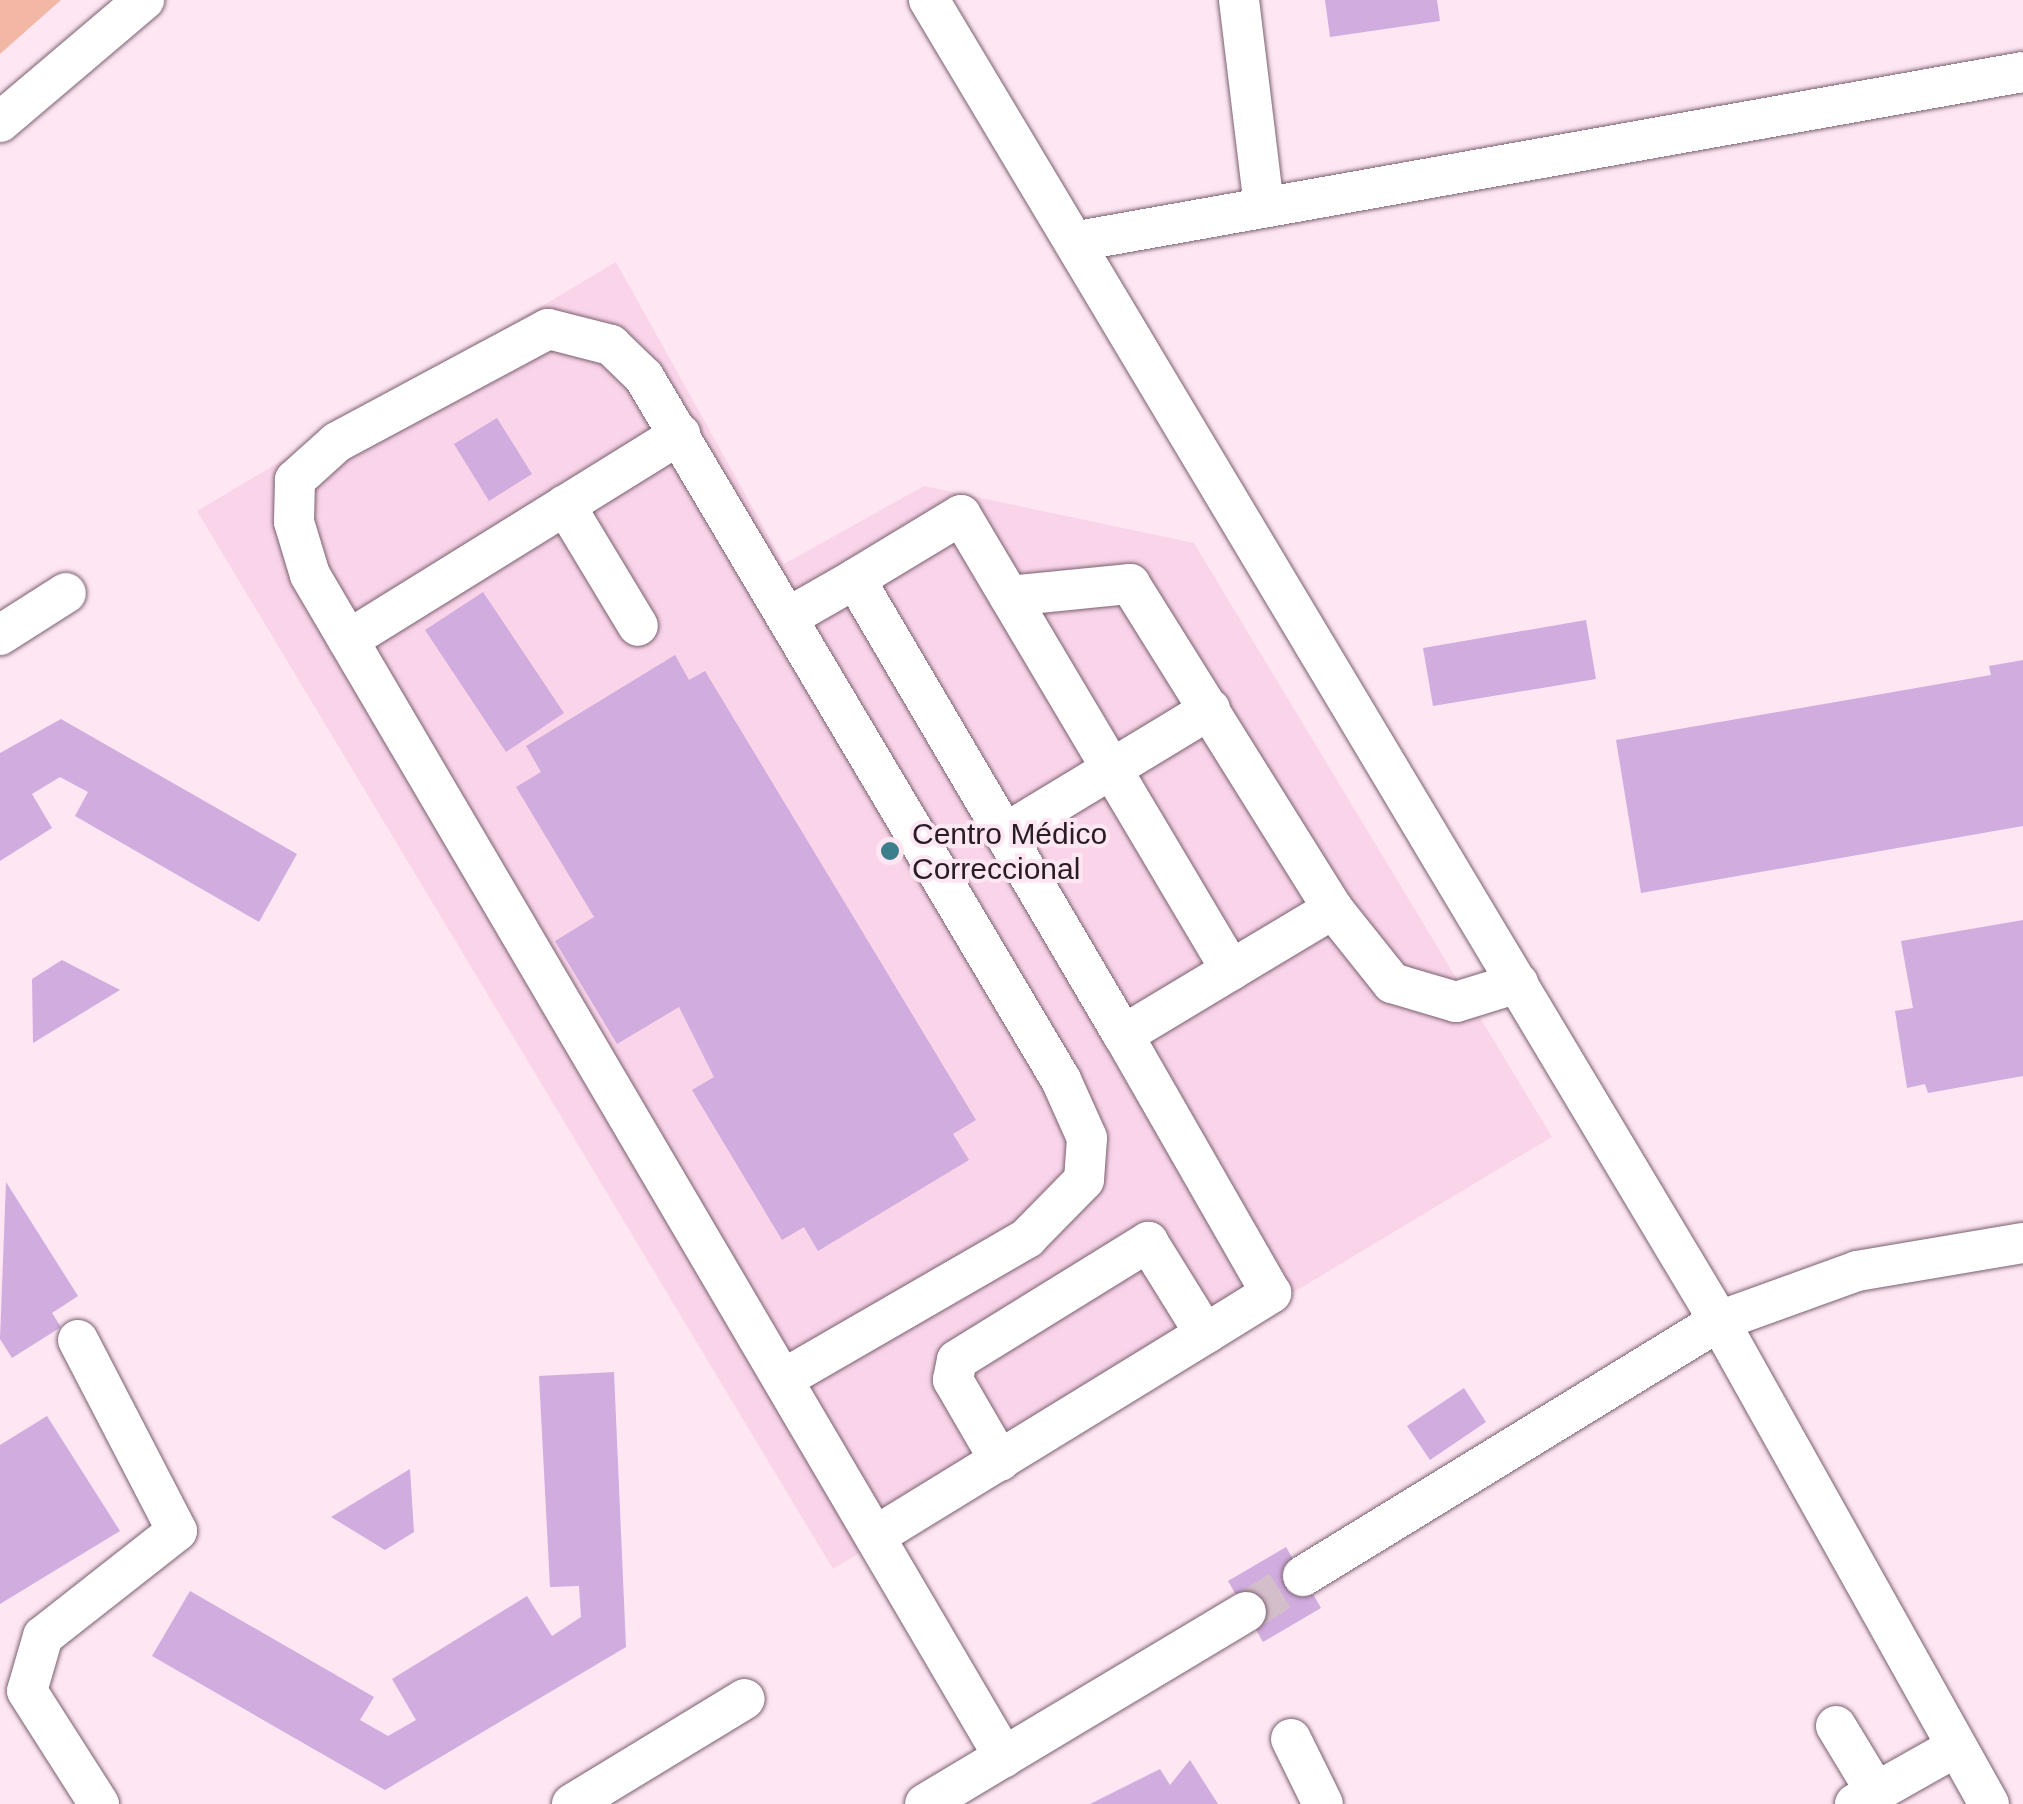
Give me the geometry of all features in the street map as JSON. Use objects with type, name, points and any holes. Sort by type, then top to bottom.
[{"type":"lane","points":[[0,122],[144,0]]},
{"type":"lane","points":[[928,0],[1078,241],[1719,1322],[1989,1804]]},
{"type":"lane","points":[[1239,0],[1264,208]]},
{"type":"lane","points":[[1078,241],[2023,72]]},
{"type":"lane","points":[[784,1378],[1027,1238],[1084,1180],[1087,1138],[680,434],[611,344],[548,328],[337,442],[295,480],[294,522],[310,575],[1004,1757]]},
{"type":"lane","points":[[348,640],[680,434]]},
{"type":"lane","points":[[565,505],[638,626]]},
{"type":"lane","points":[[787,618],[960,515],[1231,970]]},
{"type":"lane","points":[[855,579],[1271,1293],[876,1535]]},
{"type":"lane","points":[[1009,596],[1130,584],[1333,909],[1392,983],[1421,998],[1456,1002],[1518,983]]},
{"type":"lane","points":[[0,634],[66,592]]},
{"type":"lane","points":[[1004,834],[1210,709]]},
{"type":"lane","points":[[1123,1034],[1333,909]]},
{"type":"lane","points":[[1000,1461],[953,1380],[957,1360],[1148,1242],[1206,1334]]},
{"type":"lane","points":[[1303,1576],[1719,1322],[1858,1271],[2023,1243]]},
{"type":"lane","points":[[78,1340],[177,1532],[43,1636],[27,1690],[99,1804]]},
{"type":"lane","points":[[925,1804],[1246,1612]]},
{"type":"lane","points":[[572,1804],[745,1700]]},
{"type":"lane","points":[[1836,1726],[1866,1798],[1956,1747]]},
{"type":"lane","points":[[1291,1739],[1323,1804]]},
{"type":"shaded area","points":[[0,0],[61,0],[0,54]]},
{"type":"shaded area","name":"Centro Médico Correccional","points":[[616,262],[784,564],[924,486],[1194,543],[1552,1137],[833,1569],[197,511]]},
{"type":"building","points":[[1325,0],[1437,0],[1440,21],[1330,37]]},
{"type":"building","points":[[497,418],[532,474],[489,501],[454,444]]},
{"type":"building","points":[[483,592],[564,713],[506,752],[425,630]]},
{"type":"building","points":[[1586,620],[1596,679],[1433,706],[1423,648]]},
{"type":"building","points":[[675,655],[689,680],[705,671],[976,1120],[953,1134],[969,1160],[818,1251],[804,1227],[782,1240],[692,1090],[714,1077],[679,1007],[617,1044],[555,941],[594,917],[516,787],[541,772],[526,746]]},
{"type":"building","points":[[2023,660],[2023,826],[1641,893],[1616,740],[1991,675],[1989,666]]},
{"type":"building","points":[[61,719],[297,854],[259,922],[75,816],[88,792],[60,777],[32,794],[52,828],[0,861],[0,753]]},
{"type":"building","points":[[2023,920],[2023,1076],[1928,1093],[1925,1084],[1907,1088],[1895,1011],[1913,1008],[1901,941]]},
{"type":"building","points":[[62,960],[120,990],[33,1043],[32,979]]},
{"type":"building","points":[[6,1182],[78,1296],[52,1313],[61,1327],[12,1358],[0,1339]]},
{"type":"building","points":[[614,1372],[626,1647],[385,1790],[152,1656],[190,1591],[374,1697],[360,1720],[388,1736],[416,1720],[392,1679],[527,1596],[552,1636],[581,1617],[579,1586],[550,1587],[539,1376]]},
{"type":"building","points":[[1464,1388],[1486,1422],[1430,1460],[1407,1426]]},
{"type":"building","points":[[47,1416],[120,1531],[0,1604],[0,1445]]},
{"type":"building","points":[[410,1469],[414,1532],[385,1550],[331,1517]]},
{"type":"building","points":[[1286,1547],[1321,1608],[1263,1642],[1228,1581]]},
{"type":"building","points":[[1190,1760],[1218,1804],[1090,1804],[1160,1769],[1170,1785]]},
{"type":"tunnel","points":[[1246,1612],[1303,1576]]},
{"type":"place","name":"Centro Médico Correccional","points":[[890,851]]}]
